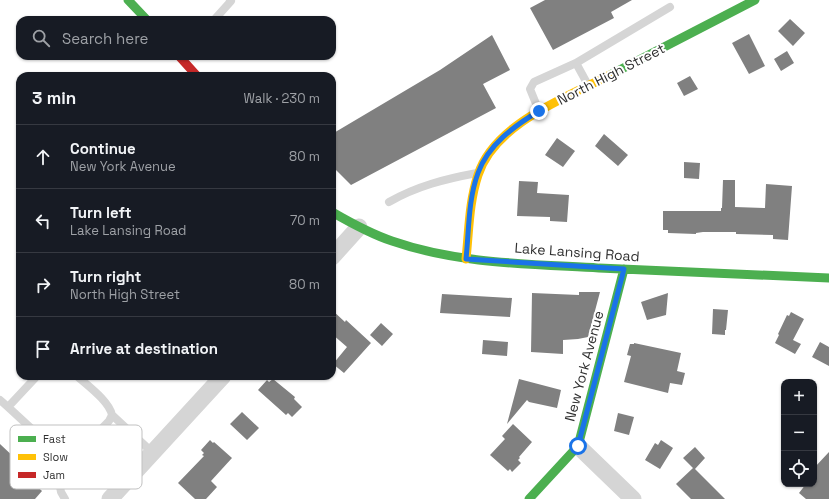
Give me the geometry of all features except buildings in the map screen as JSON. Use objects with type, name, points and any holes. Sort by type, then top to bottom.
[{"type":"street","points":[[128,0],[142,16]]},
{"type":"street","name":"North High Street","points":[[466,259],[472,200],[478,173],[485,159],[495,145],[508,132],[539,111],[734,8],[755,0]]},
{"type":"street","points":[[182,60],[193,72]]},
{"type":"street","name":"Lake Lansing Road","points":[[336,214],[359,228],[415,250],[466,259],[624,269],[829,278]]},
{"type":"street","points":[[336,253],[359,228]]},
{"type":"street","name":"New York Avenue","points":[[528,499],[578,446],[624,269]]},
{"type":"street","points":[[142,465],[219,380]]},
{"type":"street","points":[[578,446],[633,499]]},
{"type":"street","points":[[110,499],[119,489]]},
{"type":"lane","points":[[218,16],[232,0]]},
{"type":"lane","points":[[539,111],[530,89],[534,82],[576,63],[670,7]]},
{"type":"lane","points":[[576,63],[589,85]]},
{"type":"lane","points":[[389,202],[408,192],[446,179],[478,173]]},
{"type":"lane","points":[[8,407],[33,380]]},
{"type":"lane","points":[[82,380],[107,404],[112,415],[123,425]]},
{"type":"lane","points":[[0,400],[27,425]]},
{"type":"lane","points":[[104,425],[112,415]]},
{"type":"lane","points":[[142,443],[153,453]]},
{"type":"lane","points":[[60,489],[65,499]]},
{"type":"traffic: fast","points":[[128,0],[143,16]]},
{"type":"traffic: fast","points":[[610,75],[755,0]]},
{"type":"traffic: fast","points":[[336,214],[369,232],[392,241],[417,249],[468,259],[547,265],[829,278]]},
{"type":"traffic: fast","points":[[529,499],[578,446],[624,269]]},
{"type":"traffic: slow","points":[[466,259],[475,185],[486,157],[499,141],[533,114],[610,75]]},
{"type":"traffic: jam","points":[[183,60],[193,72]]},
{"type":"route","points":[[539,111],[524,119],[495,145],[485,159],[478,173],[472,200],[466,259],[624,269],[578,446]]}]
